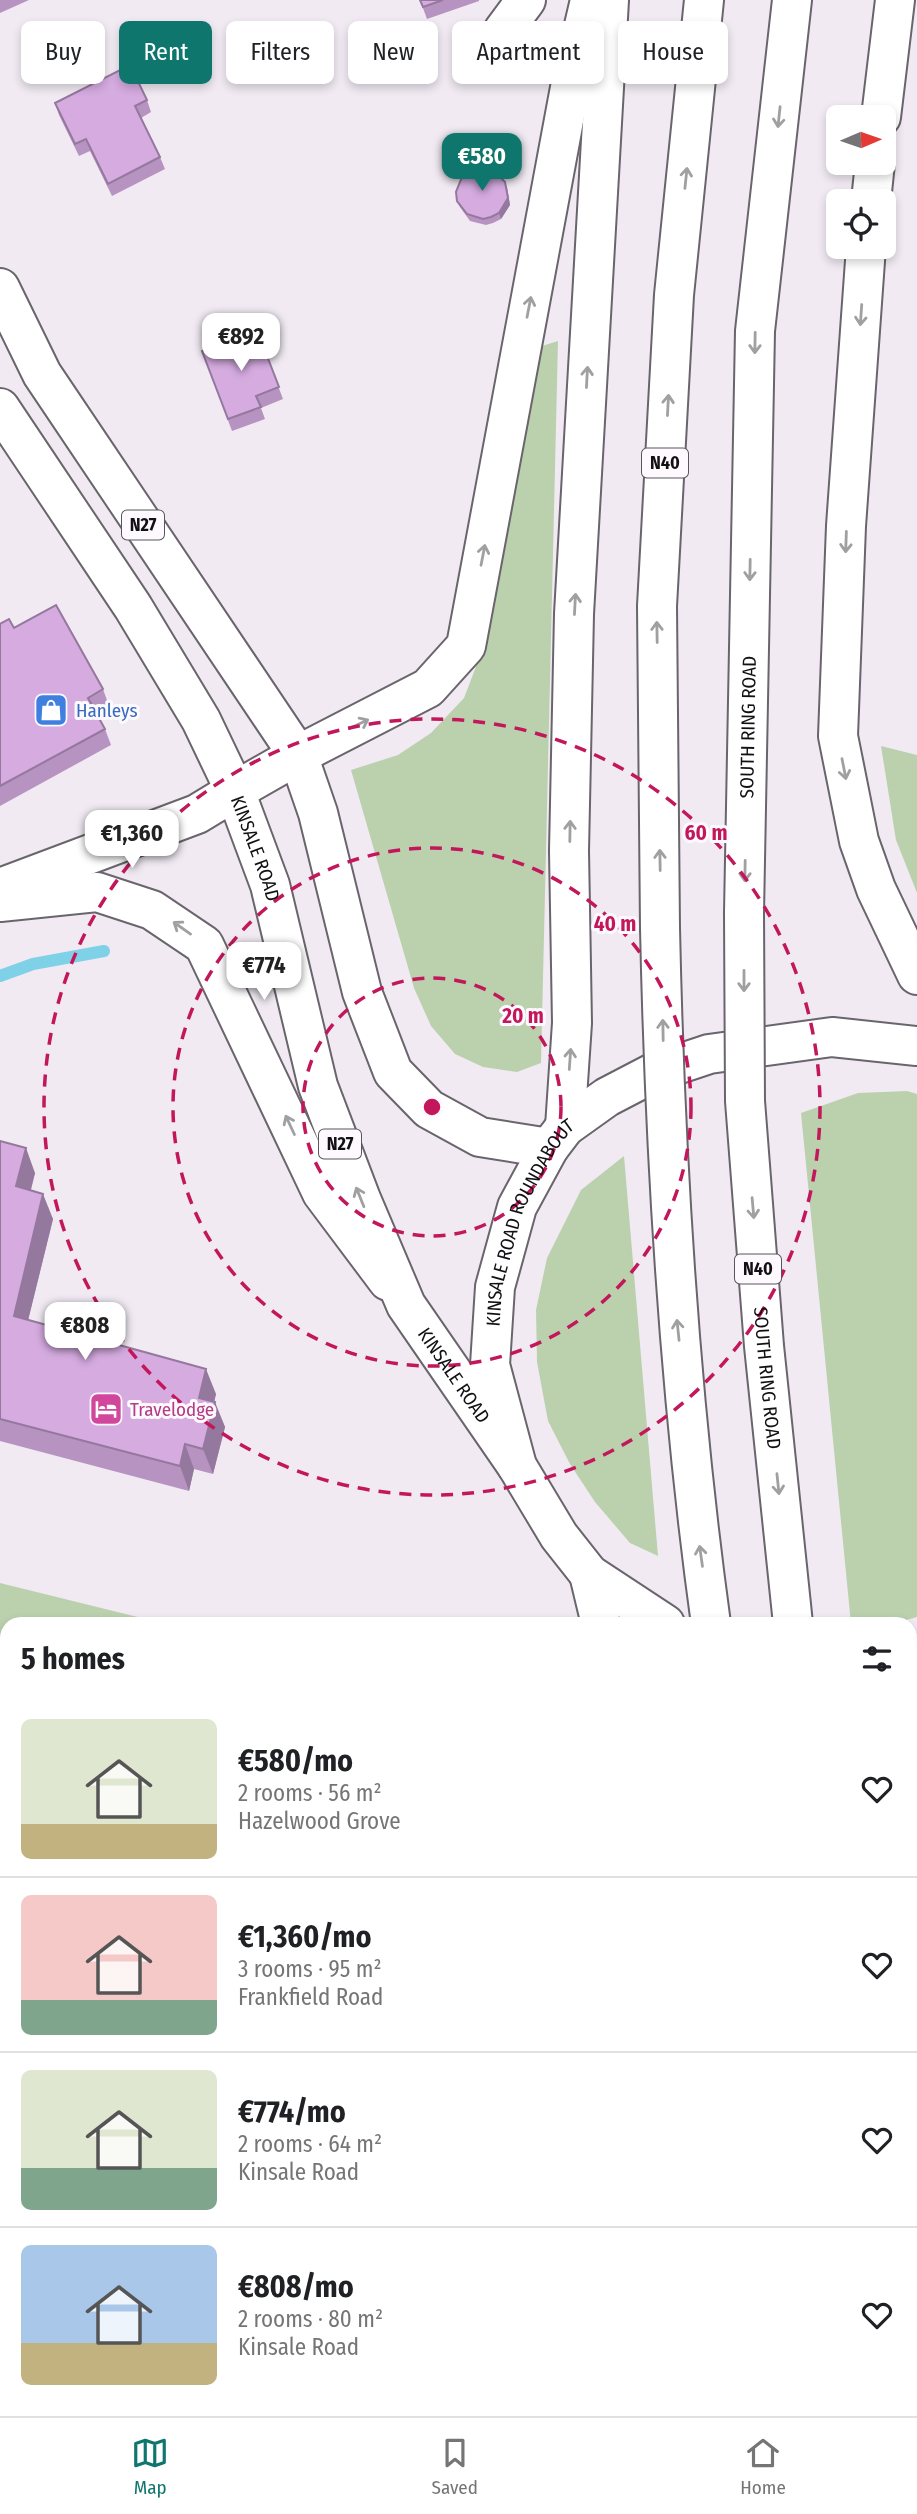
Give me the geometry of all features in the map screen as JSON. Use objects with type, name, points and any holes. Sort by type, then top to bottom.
[{"type":"main road","points":[[510,21],[526,0]]},
{"type":"main road","points":[[0,888],[197,814],[298,755],[428,688],[466,646],[572,77],[590,0]]},
{"type":"main road","points":[[557,1138],[572,1023],[569,852],[574,614],[609,0]]},
{"type":"main road","name":"N40","points":[[704,0],[674,295],[657,606],[664,1121],[677,1318],[709,1617]]},
{"type":"main road","name":"SOUTH RING ROAD","points":[[792,0],[755,331],[744,913],[745,1101],[764,1346],[792,1617]]},
{"type":"main road","points":[[882,105],[895,0]]},
{"type":"main road","points":[[865,259],[846,526],[838,736],[859,841],[876,889],[917,975]]},
{"type":"main road","name":"N27","points":[[0,288],[42,374],[298,755],[317,813],[362,992],[393,1072],[429,1109],[480,1137],[557,1138]]},
{"type":"main road","name":"KINSALE ROAD","points":[[0,408],[133,607],[201,720],[235,792],[270,885],[318,1086],[360,1199],[406,1305],[517,1466]]},
{"type":"main road","points":[[0,902],[97,892],[152,910],[204,945],[322,1193],[406,1305]]},
{"type":"main road","name":"KINSALE ROAD ROUNDABOUT","points":[[654,1617],[589,1574],[559,1536],[517,1466],[490,1365],[495,1287],[517,1206],[557,1138],[607,1097],[655,1072],[709,1054],[832,1037],[917,1046]]},
{"type":"main road","points":[[589,1574],[599,1617]]},
{"type":"green space","points":[[558,341],[541,1063],[517,1072],[483,1067],[455,1054],[431,1026],[414,988],[351,770],[398,755],[431,733],[464,698],[485,643],[542,346]]},
{"type":"green space","points":[[881,746],[917,755],[917,893],[896,840]]},
{"type":"green space","points":[[907,1091],[917,1094],[917,1617],[850,1617],[801,1113],[858,1093]]},
{"type":"green space","points":[[624,1156],[658,1556],[630,1543],[595,1502],[570,1464],[548,1421],[537,1362],[536,1310],[547,1258],[581,1190]]},
{"type":"green space","points":[[0,1583],[138,1617],[0,1617]]},
{"type":"building","points":[[420,0],[443,0],[423,7]]},
{"type":"building","points":[[119,71],[119,84],[139,84],[147,100],[135,106],[160,157],[108,184],[86,139],[75,144],[55,103],[92,84],[105,84],[105,78]]},
{"type":"building","points":[[476,168],[493,170],[505,182],[508,198],[499,213],[483,219],[467,214],[457,201],[456,192],[462,177]]},
{"type":"building","points":[[257,330],[279,387],[256,396],[261,407],[228,419],[202,351]]},
{"type":"building","name":"Hanleys","points":[[56,605],[103,689],[88,698],[105,729],[0,786],[0,624],[9,619],[14,628]]},
{"type":"building","name":"Travelodge","points":[[0,1141],[26,1148],[16,1186],[43,1194],[14,1316],[206,1369],[199,1398],[215,1402],[203,1449],[185,1444],[180,1466],[0,1419]]},
{"type":"waterway","points":[[0,976],[33,964],[104,951]]},
{"type":"place","name":"Hanleys","points":[[51,710]]},
{"type":"place","name":"Travelodge","points":[[106,1409]]}]
